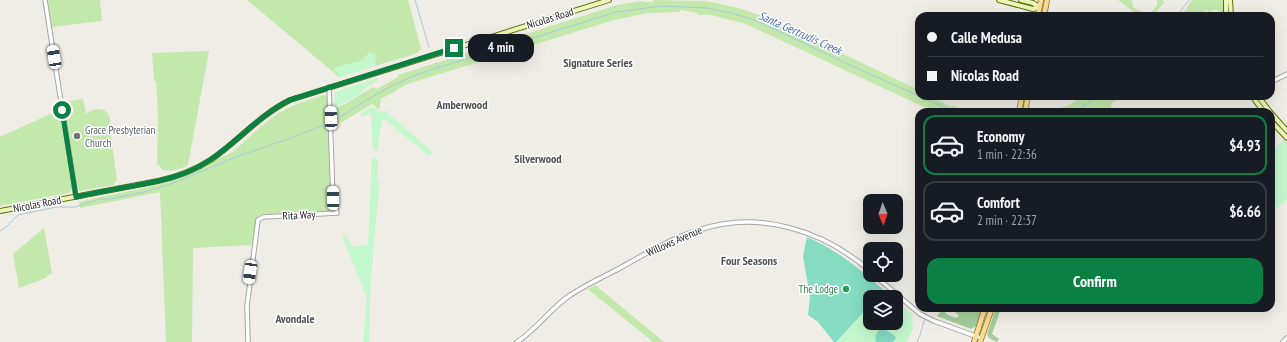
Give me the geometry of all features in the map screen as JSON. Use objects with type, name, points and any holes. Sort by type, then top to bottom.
[{"type":"main road","name":"Nicolas Road","points":[[0,211],[158,181],[184,174],[210,160],[261,118],[290,100],[609,0]]},
{"type":"main road","points":[[999,0],[1033,9],[1039,7]]},
{"type":"main road","points":[[1021,0],[1046,8]]},
{"type":"main road","points":[[1038,12],[1041,0]]},
{"type":"main road","points":[[1045,12],[1047,0]]},
{"type":"main road","points":[[1226,0],[1226,12]]},
{"type":"main road","points":[[1230,0],[1231,12]]},
{"type":"main road","points":[[1275,118],[1287,131]]},
{"type":"main road","points":[[1275,125],[1287,138]]},
{"type":"main road","points":[[979,339],[985,312]]},
{"type":"main road","points":[[974,342],[979,339],[990,312]]},
{"type":"street","points":[[45,0],[76,197]]},
{"type":"street","points":[[1275,80],[1287,74]]},
{"type":"street","name":"Rita Way","points":[[248,342],[247,306],[258,220],[260,218],[337,213],[333,198],[332,133],[329,87]]},
{"type":"street","name":"Willows Avenue","points":[[517,342],[569,296],[667,242],[688,233],[713,226],[732,223],[760,223],[793,228],[819,237],[838,247],[863,265]]},
{"type":"street","points":[[882,282],[915,310]]},
{"type":"street","points":[[918,312],[931,320],[979,339]]},
{"type":"street","points":[[1283,342],[1287,338]]},
{"type":"green space","points":[[48,0],[100,0],[102,21],[52,27]]},
{"type":"green space","points":[[247,0],[408,0],[421,49],[418,53],[339,77]]},
{"type":"green space","points":[[653,0],[707,1],[742,9],[765,17],[915,88],[915,100],[939,100],[951,107],[952,105],[958,108],[924,107],[746,24],[711,15],[698,15],[697,13],[680,10],[680,12],[647,13],[614,20],[407,84],[381,98],[379,110],[372,104],[334,127],[334,109],[373,87],[376,89],[379,88],[398,77],[398,75],[617,5],[642,1],[653,2]]},
{"type":"green space","points":[[1118,0],[1132,0],[1133,7],[1142,12],[1134,12]]},
{"type":"green space","points":[[1157,0],[1162,0],[1165,2],[1156,12],[1152,12],[1157,5]]},
{"type":"green space","points":[[1192,0],[1223,0],[1224,12],[1220,12],[1215,9],[1210,12],[1206,10],[1204,12],[1184,12]]},
{"type":"green space","points":[[209,51],[188,165],[176,170],[163,170],[159,165],[157,165],[158,116],[156,81],[154,81],[152,53]]},
{"type":"green space","points":[[370,52],[376,56],[375,66],[340,77],[334,69],[339,66],[360,61]]},
{"type":"green space","points":[[378,78],[378,80],[364,89],[360,94],[334,107],[335,92]]},
{"type":"green space","points":[[324,95],[328,96],[329,116],[327,119],[328,136],[330,135],[332,211],[260,215],[256,220],[252,245],[193,248],[192,342],[166,342],[160,192],[80,208],[79,202],[152,186],[180,178],[197,171],[217,159],[229,154],[270,119],[282,111]]},
{"type":"green space","points":[[83,99],[86,114],[93,110],[100,109],[108,115],[110,123],[107,127],[111,137],[117,180],[113,185],[80,191],[77,188],[63,102]]},
{"type":"green space","points":[[1077,100],[1115,100],[1112,103],[1110,108],[1061,108]]},
{"type":"green space","points":[[373,106],[379,112],[385,111],[434,153],[428,155],[383,118],[379,136],[378,151],[373,150],[371,113],[362,117],[360,114]]},
{"type":"green space","points":[[59,110],[72,189],[69,193],[0,206],[0,137]]},
{"type":"green space","points":[[1285,139],[1287,143],[1287,199],[1276,209],[1275,208],[1275,148]]},
{"type":"green space","points":[[372,158],[378,159],[377,181],[380,183],[372,262],[369,342],[363,342],[367,298],[342,236],[346,236],[353,247],[368,244]]},
{"type":"green space","points":[[44,228],[52,273],[46,278],[19,288],[13,254]]},
{"type":"green space","name":"The Lodge","points":[[807,237],[839,254],[857,267],[863,272],[863,282],[875,282],[884,290],[863,290],[863,313],[836,342],[834,342],[818,322],[808,315],[810,297],[803,256]]},
{"type":"green space","points":[[595,285],[664,342],[653,342],[588,289]]},
{"type":"green space","points":[[903,306],[912,314],[913,328],[907,342],[836,342],[863,313],[863,330],[903,330]]},
{"type":"green space","points":[[940,312],[945,312],[956,318],[959,316],[955,312],[982,312],[976,327],[971,329],[937,316]]},
{"type":"green space","points":[[995,312],[1000,312],[992,334],[999,339],[997,342],[989,338],[987,334]]},
{"type":"green space","points":[[879,330],[886,330],[896,338],[893,342],[876,342],[876,334]]},
{"type":"waterway","points":[[415,0],[429,47]]},
{"type":"waterway","name":"Santa Gertrudis Creek","points":[[1180,12],[1189,0]]},
{"type":"waterway","name":"Santa Gertrudis Creek","points":[[332,122],[388,88],[424,72],[616,12],[662,6],[707,8],[732,13],[757,21],[915,94]]},
{"type":"waterway","name":"Santa Gertrudis Creek","points":[[436,63],[439,67]]},
{"type":"waterway","name":"Santa Gertrudis Creek","points":[[928,100],[946,108]]},
{"type":"waterway","name":"Santa Gertrudis Creek","points":[[1081,108],[1092,100]]},
{"type":"waterway","name":"Santa Gertrudis Creek","points":[[0,231],[18,215],[56,207],[75,207],[100,199],[110,199],[168,185],[236,157],[329,123]]},
{"type":"waterway","points":[[917,342],[925,318]]},
{"type":"place","name":"Grace Presbyterian Church","points":[[77,136]]},
{"type":"place","name":"The Lodge","points":[[846,289]]},
{"type":"district","name":"Signature Series","points":[[598,63]]},
{"type":"district","name":"Amberwood","points":[[462,105]]},
{"type":"district","name":"Silverwood","points":[[538,159]]},
{"type":"district","name":"Four Seasons","points":[[749,261]]},
{"type":"district","name":"Avondale","points":[[295,319]]},
{"type":"route","points":[[62,110],[76,197],[158,181],[184,174],[210,160],[261,118],[290,100],[454,48]]}]
